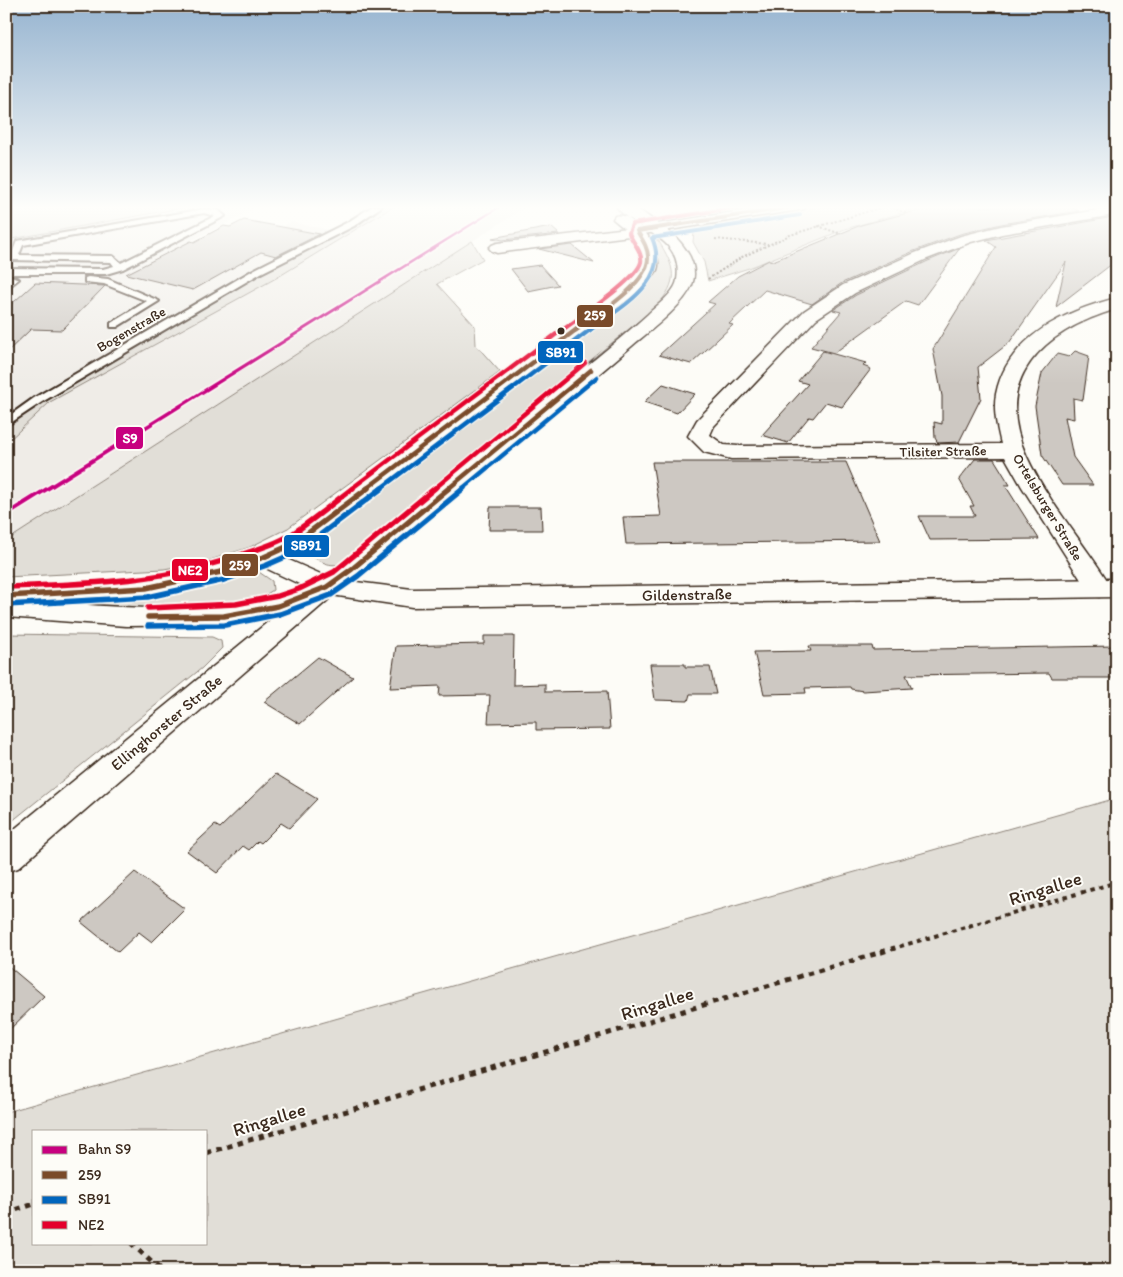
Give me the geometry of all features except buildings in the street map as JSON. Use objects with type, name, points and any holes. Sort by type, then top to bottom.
[{"type":"street","points":[[6,596],[146,588],[221,572],[264,557],[295,543],[633,287],[649,270],[649,266]]},
{"type":"street","points":[[6,608],[126,617],[224,616],[278,606],[326,587],[352,569],[648,322],[672,300],[684,281],[683,266]]},
{"type":"street","name":"Tilsiter Straße","points":[[900,266],[849,289],[810,315],[704,424],[699,436],[707,445],[719,452],[738,453],[1013,450]]},
{"type":"street","name":"Ortelsburger Straße","points":[[1108,588],[1030,482],[1013,450],[1005,416],[1005,400],[1008,384],[1020,358],[1041,336],[1082,313],[1117,303]]},
{"type":"street","name":"Gildenstraße","points":[[264,557],[326,587],[412,598],[1108,588]]},
{"type":"street","name":"Ellinghorster Straße","points":[[6,857],[326,587]]},
{"type":"lane","name":"Bogenstraße","points":[[6,423],[38,400],[270,266]]},
{"type":"lane","points":[[6,271],[103,272],[120,267]]},
{"type":"lane","points":[[6,286],[11,278],[105,281],[154,301],[114,325]]},
{"type":"path","points":[[684,281],[711,278],[729,266]]},
{"type":"path","name":"Ringallee","points":[[208,1152],[1117,882]]},
{"type":"path","points":[[6,1213],[32,1205]]},
{"type":"path","points":[[132,1244],[161,1271]]},
{"type":"shaded area","points":[[6,266],[266,266],[224,287],[6,421]]},
{"type":"shaded area","points":[[274,266],[297,266],[50,402],[6,443],[6,428],[41,402],[122,356],[230,289]]},
{"type":"shaded area","points":[[297,266],[434,266],[6,541],[6,443],[50,402]]},
{"type":"shaded area","points":[[434,266],[471,266],[437,284],[475,326],[476,345],[500,372],[288,528],[250,547],[207,561],[164,569],[6,577],[6,541]]},
{"type":"shaded area","points":[[653,266],[671,266],[672,275],[669,290],[656,307],[341,563],[332,565],[318,560],[305,553],[302,550],[303,546]]},
{"type":"shaded area","points":[[705,266],[755,266],[749,268],[708,281]]},
{"type":"shaded area","points":[[256,570],[272,581],[273,590],[259,598],[220,607],[176,609],[6,606],[6,598],[144,593]]},
{"type":"shaded area","points":[[6,634],[212,637],[221,641],[222,648],[202,668],[6,826]]},
{"type":"shaded area","points":[[1117,798],[1117,1271],[6,1271],[6,1112]]},
{"type":"rail line","name":"S9","points":[[6,515],[406,266]]},
{"type":"transit line","name":"NE2","points":[[6,587],[110,582],[182,573],[219,563],[291,535],[627,281],[639,266]]},
{"type":"transit line","name":"259","points":[[6,596],[146,588],[221,572],[264,557],[295,543],[633,287],[647,266]]},
{"type":"transit line","name":"SB91","points":[[6,605],[148,597],[224,580],[267,565],[299,551],[639,293],[653,274],[656,266]]},
{"type":"transit line","name":"NE2","points":[[148,608],[215,606],[257,601],[299,589],[324,578],[347,562],[585,363]]},
{"type":"transit line","name":"259","points":[[148,617],[224,616],[278,606],[327,587],[352,569],[591,370]]},
{"type":"transit line","name":"SB91","points":[[148,626],[225,625],[280,614],[331,595],[358,576],[597,377]]}]
